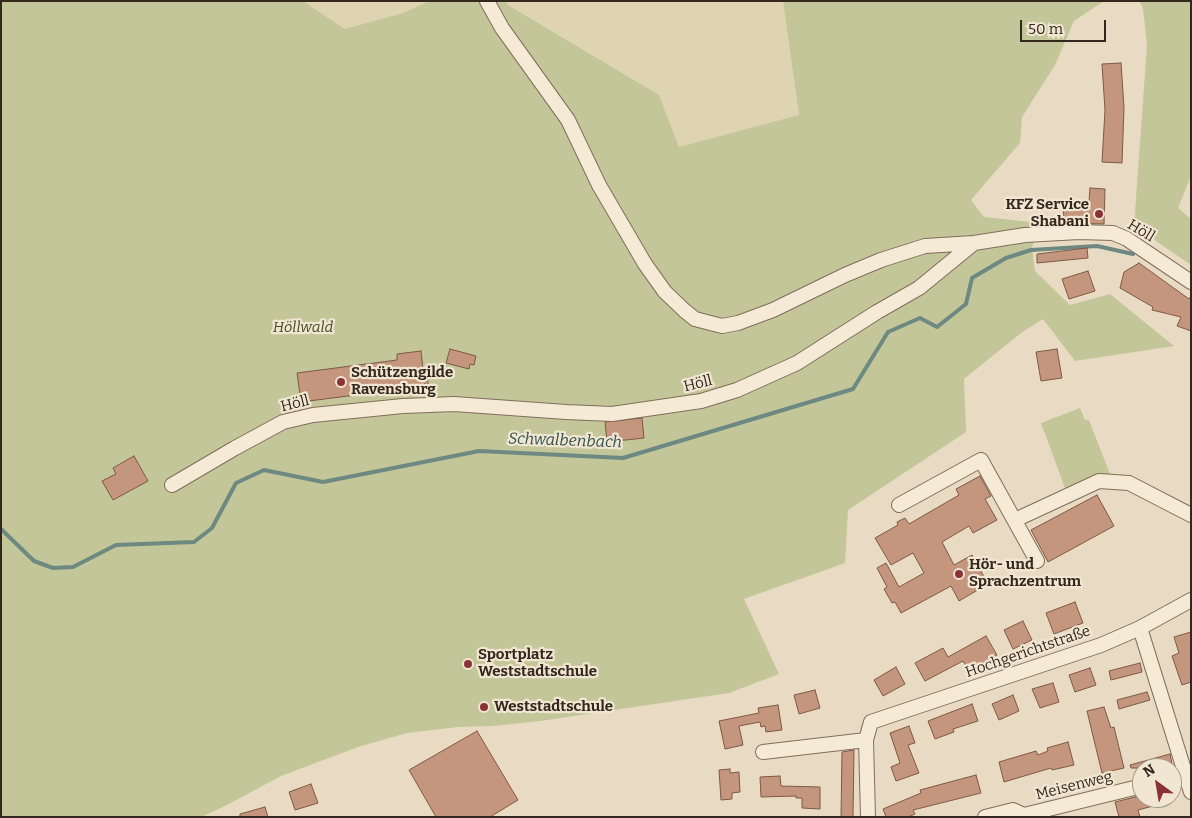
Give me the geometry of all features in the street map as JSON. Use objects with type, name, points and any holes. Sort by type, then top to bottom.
[{"type":"street","points":[[487,1],[502,28],[568,120],[598,185],[645,264],[665,292],[696,319],[708,324],[722,326],[738,323],[772,310],[881,260],[925,246],[974,244]]},
{"type":"street","name":"Höll","points":[[172,485],[282,422],[314,415],[403,406],[454,404],[612,414],[700,401],[737,390],[797,363],[877,312],[919,288],[974,244],[1025,235],[1079,232],[1113,233],[1126,239],[1191,282]]},
{"type":"street","points":[[899,505],[981,460],[1038,560]]},
{"type":"street","points":[[1015,520],[1099,481],[1130,483],[1191,515]]},
{"type":"street","name":"Hochgerichtstraße","points":[[866,740],[871,722],[1101,645],[1140,628],[1191,600]]},
{"type":"street","points":[[1140,628],[1173,758]]},
{"type":"street","points":[[763,752],[866,740],[868,817]]},
{"type":"street","points":[[1182,782],[1191,792]]},
{"type":"street","name":"Meisenweg","points":[[985,817],[1013,810],[1024,815],[1132,788]]},
{"type":"shaded area","points":[[303,1],[429,1],[403,13],[345,29]]},
{"type":"shaded area","points":[[506,1],[783,1],[799,116],[679,147],[659,95],[508,5]]},
{"type":"green space","name":"Höllwald","points":[[1,1],[303,1],[345,29],[403,13],[429,1],[506,1],[508,5],[659,95],[679,147],[799,115],[783,1],[1104,1],[1074,21],[1055,65],[1022,117],[1020,143],[971,200],[984,217],[1040,223],[1032,248],[1035,271],[1070,305],[1110,294],[1174,346],[1075,361],[1043,319],[1021,333],[964,379],[966,432],[848,510],[845,563],[744,599],[779,674],[729,693],[540,721],[407,733],[358,747],[281,776],[201,817],[1,817]]},
{"type":"green space","points":[[1139,1],[1191,1],[1191,176],[1178,208],[1191,219],[1191,265],[1134,226],[1147,45],[1143,8]]},
{"type":"green space","points":[[1080,408],[1085,420],[1089,420],[1110,474],[1066,491],[1041,423]]},
{"type":"building","points":[[1121,63],[1124,108],[1122,163],[1102,162],[1105,110],[1102,64]]},
{"type":"building","points":[[1090,188],[1105,189],[1104,224],[1063,223],[1064,200],[1089,201]]},
{"type":"building","points":[[1087,248],[1088,258],[1037,263],[1037,254]]},
{"type":"building","points":[[1139,263],[1189,299],[1191,296],[1191,331],[1177,326],[1181,317],[1152,310],[1153,307],[1120,288],[1124,272]]},
{"type":"building","points":[[1088,271],[1095,291],[1069,299],[1062,279]]},
{"type":"building","points":[[450,349],[476,356],[474,365],[470,364],[469,369],[446,363]]},
{"type":"building","points":[[1057,349],[1062,378],[1041,381],[1036,352]]},
{"type":"building","name":"Schützengilde Ravensburg","points":[[421,351],[423,369],[427,369],[428,384],[424,384],[424,387],[421,388],[422,392],[395,395],[395,390],[301,402],[297,373],[397,360],[397,354]]},
{"type":"building","points":[[642,418],[644,438],[607,442],[605,422]]},
{"type":"building","points":[[134,456],[148,481],[113,500],[102,481],[116,474],[113,468]]},
{"type":"building","points":[[980,476],[991,496],[985,499],[997,520],[973,533],[969,526],[942,542],[954,565],[972,555],[988,584],[959,601],[951,586],[901,613],[895,602],[892,603],[884,589],[887,587],[877,568],[886,563],[899,587],[924,573],[913,553],[891,565],[875,538],[898,525],[897,522],[905,518],[909,524],[959,495],[956,489]]},
{"type":"building","points":[[1097,495],[1114,526],[1048,562],[1031,530]]},
{"type":"building","points":[[1075,602],[1083,623],[1054,634],[1046,613]]},
{"type":"building","points":[[1023,621],[1032,640],[1013,649],[1004,630]]},
{"type":"building","points":[[1191,632],[1191,682],[1182,685],[1172,656],[1179,653],[1174,637]]},
{"type":"building","points":[[986,636],[997,655],[969,671],[963,661],[925,681],[915,663],[943,648],[948,657]]},
{"type":"building","points":[[1140,663],[1142,672],[1111,680],[1109,671]]},
{"type":"building","points":[[896,667],[905,684],[883,696],[874,680]]},
{"type":"building","points":[[1090,668],[1096,685],[1075,692],[1069,675]]},
{"type":"building","points":[[1053,683],[1059,702],[1040,708],[1032,689]]},
{"type":"building","points":[[815,690],[820,708],[799,714],[794,695]]},
{"type":"building","points":[[1147,692],[1150,700],[1119,709],[1117,700]]},
{"type":"building","points":[[1013,695],[1019,711],[999,720],[992,704]]},
{"type":"building","points":[[972,704],[978,721],[953,729],[954,732],[935,739],[928,721]]},
{"type":"building","points":[[778,705],[782,730],[766,732],[765,726],[761,727],[760,722],[739,726],[743,745],[725,749],[719,721],[759,713],[758,708]]},
{"type":"building","points":[[1104,707],[1111,728],[1114,727],[1124,768],[1102,773],[1087,711]]},
{"type":"building","points":[[909,726],[915,743],[908,745],[919,773],[896,781],[891,767],[900,763],[890,733]]},
{"type":"building","points":[[477,731],[518,800],[490,817],[436,817],[409,770]]},
{"type":"building","points":[[1068,742],[1074,765],[1052,770],[1051,768],[1004,782],[999,762],[1036,751],[1038,755],[1048,751],[1047,748]]},
{"type":"building","points":[[854,750],[853,817],[841,817],[842,752]]},
{"type":"building","points":[[1170,754],[1171,758],[1155,758]]},
{"type":"building","points":[[730,769],[730,773],[739,772],[740,792],[732,793],[732,799],[721,800],[719,770]]},
{"type":"building","points":[[976,775],[981,793],[913,810],[915,814],[908,817],[886,817],[883,809],[921,793],[920,790]]},
{"type":"building","points":[[780,776],[781,786],[820,787],[820,809],[802,808],[802,798],[796,798],[796,796],[761,797],[760,777]]},
{"type":"building","points":[[311,784],[318,803],[295,810],[289,792]]},
{"type":"building","points":[[1132,798],[1132,808],[1146,808],[1138,810],[1140,817],[1119,817],[1115,802]]},
{"type":"building","points":[[265,807],[268,817],[240,817],[240,814]]},
{"type":"waterway","name":"Schwalbenbach","points":[[1,529],[34,561],[53,568],[73,567],[116,545],[194,542],[212,528],[236,483],[264,470],[323,482],[479,451],[623,458],[853,389],[888,332],[920,318],[937,327],[966,304],[972,278],[1006,258],[1031,250],[1097,246],[1133,254]]},
{"type":"place","name":"KFZ Service Shabani","points":[[1099,214]]},
{"type":"place","name":"Schützengilde Ravensburg","points":[[341,382]]},
{"type":"place","name":"Hör- und Sprachzentrum","points":[[959,574]]},
{"type":"place","name":"Sportplatz Weststadtschule","points":[[468,664]]},
{"type":"place","name":"Weststadtschule","points":[[484,707]]}]
